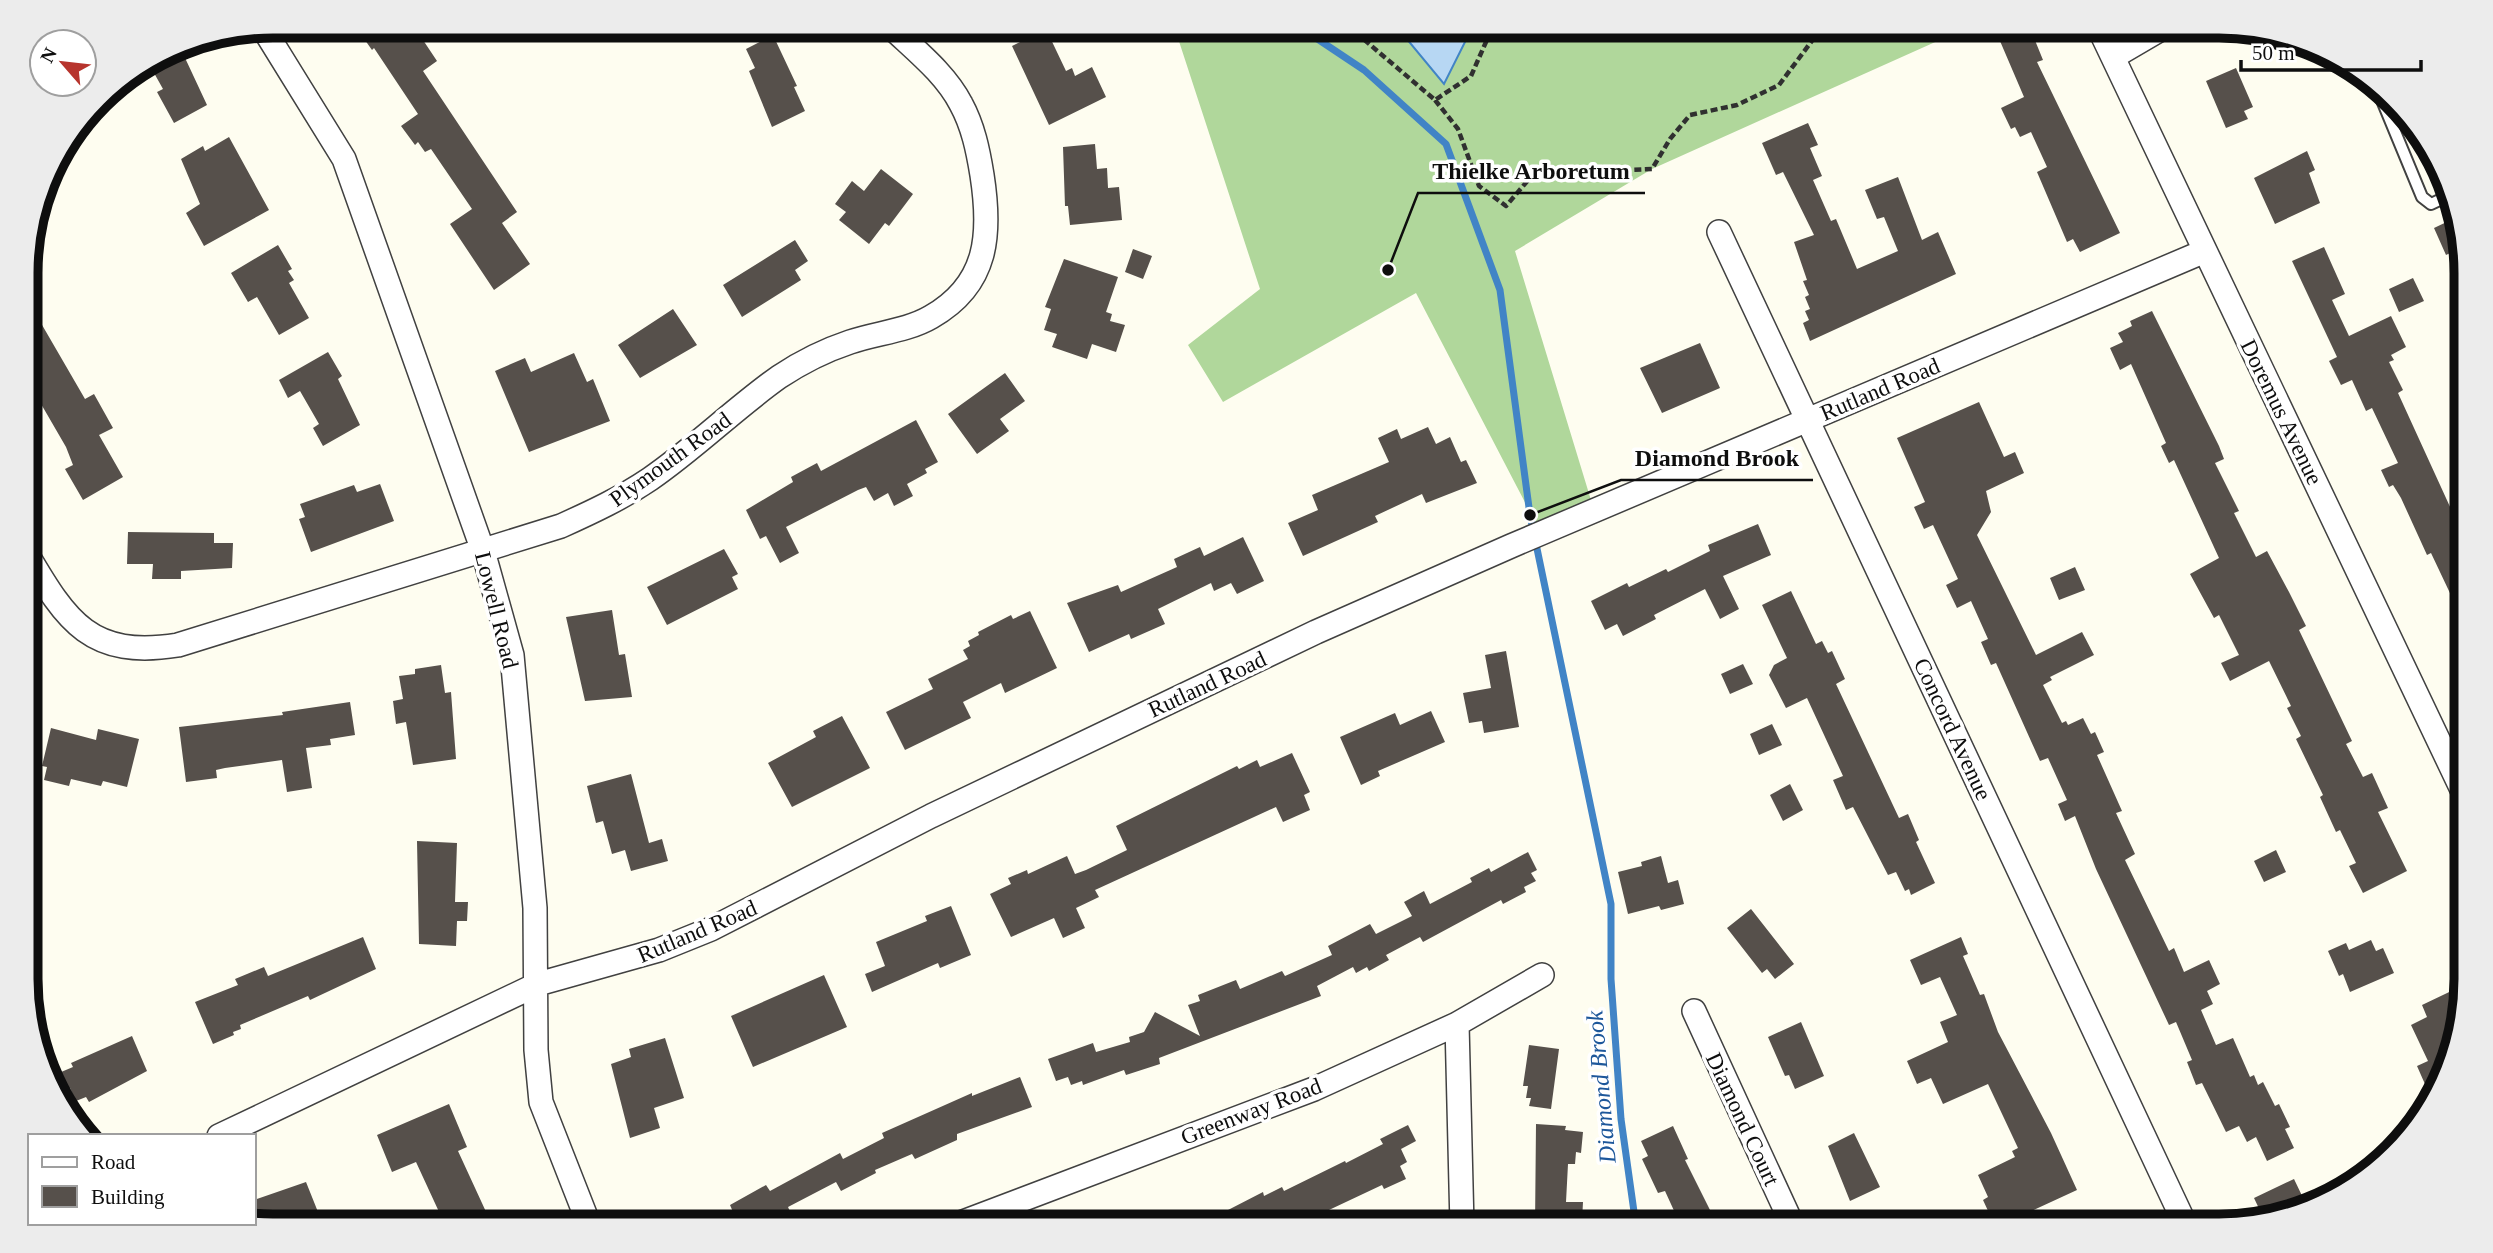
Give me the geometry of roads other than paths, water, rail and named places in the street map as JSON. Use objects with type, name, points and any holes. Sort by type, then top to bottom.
[{"type":"street","name":"Lowell Road","points":[[269,38],[344,159],[483,551],[512,655],[535,908],[538,984],[536,1050],[541,1102],[585,1214]]},
{"type":"street","name":"Plymouth Road","points":[[39,574],[57,605],[77,626],[98,639],[122,647],[148,649],[178,645],[561,526],[611,504],[651,479],[789,371],[849,342],[911,326],[950,304],[967,286],[979,265],[986,241],[988,217],[978,152],[961,103],[943,76],[903,38]]},
{"type":"street","name":"Doremus Avenue","points":[[2104,38],[2454,773]]},
{"type":"street","points":[[2113,57],[2145,38]]},
{"type":"street","name":"Concord Avenue","points":[[1719,232],[2180,1214]]},
{"type":"street","name":"Rutland Road","points":[[223,1134],[538,984],[659,950],[711,929],[931,816],[1316,632],[2205,251]]},
{"type":"street","name":"Greenway Road","points":[[984,1214],[1314,1089],[1457,1024],[1542,975]]},
{"type":"street","name":"Diamond Court","points":[[1693,1011],[1787,1214]]},
{"type":"street","points":[[1457,1024],[1462,1214]]},
{"type":"lane","points":[[2384,105],[2422,197],[2431,204],[2442,199]]},
{"type":"water","points":[[1406,38],[1467,38],[1444,84]]},
{"type":"waterway","name":"Diamond Brook","points":[[1316,38],[1364,70],[1446,144],[1500,290],[1530,515],[1611,904],[1611,979],[1621,1119],[1634,1214]]},
{"type":"place","name":"Thielke Arboretum","points":[[1388,270]]},
{"type":"place","name":"Diamond Brook","points":[[1530,515]]}]
